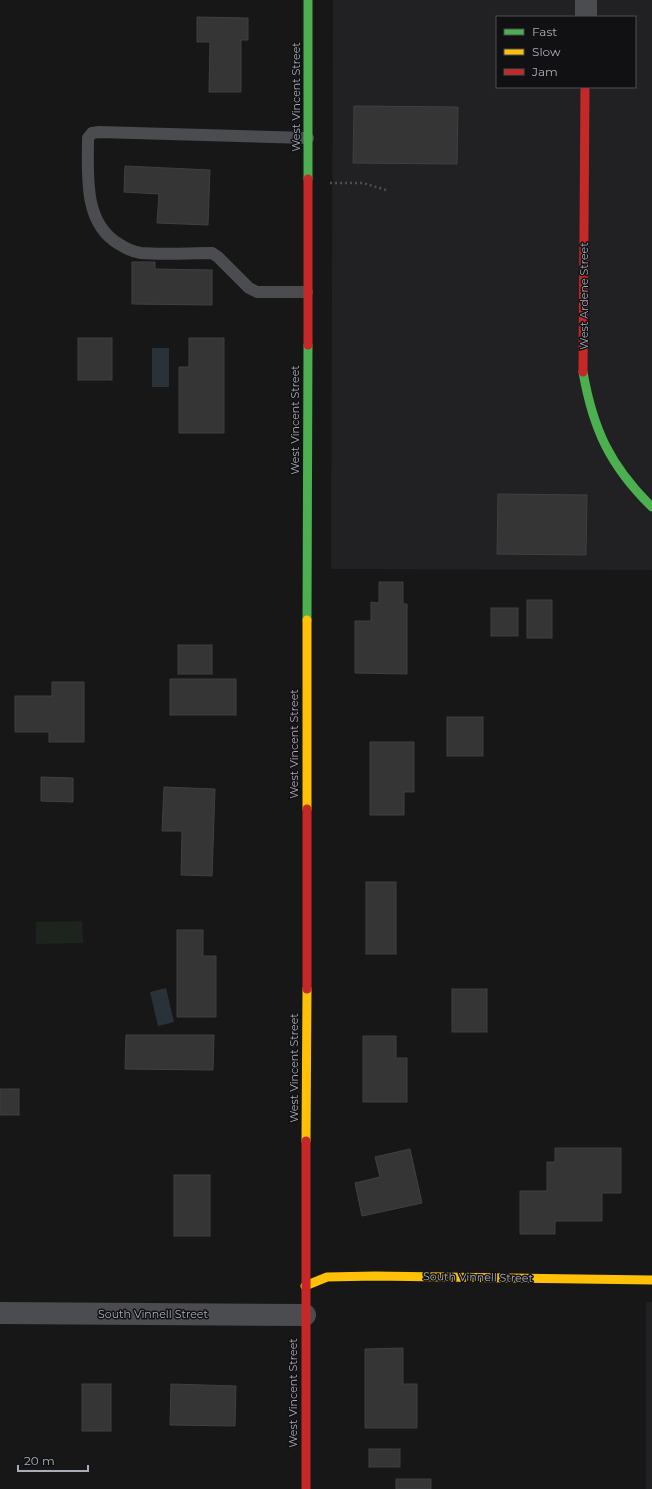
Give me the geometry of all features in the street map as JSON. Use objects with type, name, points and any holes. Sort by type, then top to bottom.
[{"type":"street","name":"West Vincent Street","points":[[306,1489],[305,1286],[308,0]]},
{"type":"street","points":[[586,0],[586,16]]},
{"type":"street","name":"West Ardene Street","points":[[585,88],[583,373],[591,408],[605,448],[636,492],[652,507]]},
{"type":"street","name":"South Vinnell Street","points":[[305,1286],[328,1277],[375,1276],[652,1280]]},
{"type":"street","name":"South Vinnell Street","points":[[0,1313],[305,1316]]},
{"type":"lane","points":[[307,292],[257,292],[249,288],[218,257],[212,253],[140,253],[123,247],[108,238],[100,228],[93,211],[88,182],[88,138],[92,133],[99,132],[308,138]]},
{"type":"path","points":[[308,183],[363,183],[386,190]]},
{"type":"shaded area","points":[[333,0],[652,0],[652,570],[331,569]]},
{"type":"shaded area","points":[[152,348],[169,348],[169,387],[152,387]]},
{"type":"shaded area","points":[[82,921],[83,943],[36,944],[36,922]]},
{"type":"shaded area","points":[[166,988],[174,1022],[158,1026],[150,992]]},
{"type":"shaded area","points":[[646,1302],[652,1302],[652,1489],[646,1489]]},
{"type":"building","points":[[197,17],[248,18],[248,40],[241,40],[241,92],[209,92],[210,42],[197,42]]},
{"type":"building","points":[[354,106],[458,107],[457,164],[353,163]]},
{"type":"building","points":[[125,166],[210,170],[208,225],[157,223],[159,194],[124,192]]},
{"type":"building","points":[[132,262],[155,262],[155,269],[212,270],[212,305],[132,304]]},
{"type":"building","points":[[78,338],[112,338],[112,380],[78,380]]},
{"type":"building","points":[[189,338],[224,338],[224,433],[179,433],[179,367],[189,367]]},
{"type":"building","points":[[498,494],[587,495],[586,555],[497,554]]},
{"type":"building","points":[[379,582],[403,582],[403,604],[407,604],[407,674],[355,673],[355,621],[371,621],[371,602],[379,603]]},
{"type":"building","points":[[527,600],[552,600],[552,638],[527,638]]},
{"type":"building","points":[[491,608],[518,608],[518,636],[491,636]]},
{"type":"building","points":[[178,645],[212,645],[212,674],[178,674]]},
{"type":"building","points":[[170,679],[236,679],[236,715],[170,715]]},
{"type":"building","points":[[52,682],[84,682],[84,742],[49,742],[49,732],[15,732],[15,696],[52,696]]},
{"type":"building","points":[[447,717],[483,717],[483,756],[447,756]]},
{"type":"building","points":[[370,742],[414,742],[414,792],[404,792],[404,815],[370,815]]},
{"type":"building","points":[[41,777],[73,778],[73,802],[41,801]]},
{"type":"building","points":[[164,787],[215,789],[212,876],[181,875],[182,831],[162,831]]},
{"type":"building","points":[[366,882],[396,882],[396,954],[366,954]]},
{"type":"building","points":[[177,930],[203,930],[203,956],[216,956],[216,1017],[177,1017]]},
{"type":"building","points":[[452,989],[487,989],[487,1032],[452,1032]]},
{"type":"building","points":[[126,1035],[214,1035],[213,1070],[125,1069]]},
{"type":"building","points":[[363,1036],[396,1036],[396,1058],[407,1058],[407,1102],[363,1102]]},
{"type":"building","points":[[0,1089],[19,1089],[19,1115],[0,1115]]},
{"type":"building","points":[[555,1148],[621,1148],[621,1193],[602,1193],[602,1221],[555,1221],[555,1234],[520,1234],[520,1191],[547,1191],[547,1162],[555,1162]]},
{"type":"building","points":[[410,1149],[422,1203],[362,1216],[355,1183],[380,1177],[375,1157]]},
{"type":"building","points":[[174,1175],[210,1175],[210,1236],[174,1236]]},
{"type":"building","points":[[403,1348],[403,1384],[417,1384],[417,1428],[365,1428],[365,1349]]},
{"type":"building","points":[[82,1384],[111,1384],[111,1431],[82,1431]]},
{"type":"building","points":[[171,1384],[236,1386],[235,1426],[170,1425]]},
{"type":"building","points":[[369,1449],[400,1449],[400,1467],[369,1467]]},
{"type":"building","points":[[396,1479],[431,1479],[431,1489],[396,1489]]},
{"type":"traffic: fast","points":[[308,0],[308,179]]},
{"type":"traffic: fast","points":[[307,620],[308,345]]},
{"type":"traffic: fast","points":[[583,372],[592,411],[606,446],[625,477],[652,507]]},
{"type":"traffic: slow","points":[[307,620],[307,809]]},
{"type":"traffic: slow","points":[[306,1141],[307,989]]},
{"type":"traffic: slow","points":[[305,1286],[327,1277],[375,1276],[652,1280]]},
{"type":"traffic: jam","points":[[583,372],[585,88]]},
{"type":"traffic: jam","points":[[308,179],[308,345]]},
{"type":"traffic: jam","points":[[307,809],[307,989]]},
{"type":"traffic: jam","points":[[306,1141],[306,1489]]}]
